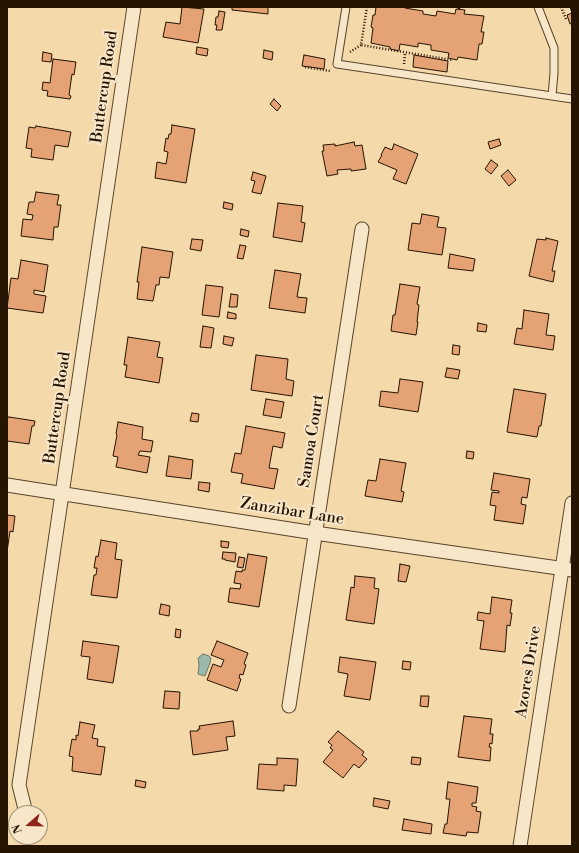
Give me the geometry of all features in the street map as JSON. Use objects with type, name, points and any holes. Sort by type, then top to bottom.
[{"type":"street","name":"Buttercup Road","points":[[24,805],[19,785],[134,7]]},
{"type":"street","name":"Samoa Court","points":[[289,706],[362,229]]},
{"type":"street","name":"Zanzibar Lane","points":[[7,485],[567,569]]},
{"type":"street","name":"Azores Drive","points":[[520,846],[567,569],[572,503]]},
{"type":"lane","points":[[346,7],[337,64],[572,99]]},
{"type":"lane","points":[[538,7],[554,48],[552,96]]},
{"type":"path","points":[[361,45],[367,7]]},
{"type":"path","points":[[561,7],[566,19],[568,19]]},
{"type":"path","points":[[350,52],[361,45],[405,53],[452,59]]},
{"type":"path","points":[[305,67],[330,71],[332,69]]},
{"type":"shaded area","points":[[203,654],[211,658],[205,676],[198,674],[198,658]]},
{"type":"building","points":[[182,7],[204,9],[198,43],[163,37],[166,22],[180,24]]},
{"type":"building","points":[[232,7],[268,7],[268,14],[232,10]]},
{"type":"building","points":[[376,7],[405,7],[423,11],[423,14],[436,16],[437,11],[455,14],[456,9],[465,10],[464,14],[484,16],[481,32],[484,32],[482,44],[479,44],[477,60],[458,57],[457,60],[448,58],[449,53],[431,50],[431,45],[418,43],[418,47],[400,44],[399,51],[390,49],[390,47],[371,43],[373,28],[371,27]]},
{"type":"building","points":[[219,11],[225,12],[222,30],[216,30],[216,17],[218,17]]},
{"type":"building","points":[[572,13],[572,23],[570,24],[567,15]]},
{"type":"building","points":[[197,47],[208,49],[207,56],[196,54]]},
{"type":"building","points":[[264,50],[273,52],[272,60],[263,58]]},
{"type":"building","points":[[43,52],[52,54],[51,62],[42,61]]},
{"type":"building","points":[[304,55],[325,59],[324,69],[302,66]]},
{"type":"building","points":[[414,55],[448,61],[447,72],[413,67]]},
{"type":"building","points":[[53,59],[76,62],[74,75],[72,74],[69,95],[71,96],[70,99],[47,96],[48,91],[42,90],[43,82],[50,83]]},
{"type":"building","points":[[274,99],[281,106],[277,111],[270,104]]},
{"type":"building","points":[[172,125],[195,129],[186,183],[155,178],[157,162],[166,164],[168,152],[164,151],[166,138],[168,139],[169,134],[171,134]]},
{"type":"building","points":[[36,126],[71,132],[68,147],[55,145],[53,160],[31,157],[32,149],[26,148],[29,127],[35,128]]},
{"type":"building","points":[[499,139],[501,145],[490,149],[488,142]]},
{"type":"building","points":[[354,142],[355,146],[362,145],[366,169],[351,171],[351,169],[337,170],[338,174],[327,176],[322,151],[324,151],[323,145],[335,144],[335,146]]},
{"type":"building","points":[[394,144],[418,154],[406,184],[393,179],[397,170],[378,162],[385,147],[392,150]]},
{"type":"building","points":[[491,160],[498,165],[491,174],[485,169]]},
{"type":"building","points":[[508,170],[516,180],[509,186],[501,176]]},
{"type":"building","points":[[253,172],[266,176],[261,194],[252,192],[255,181],[251,180]]},
{"type":"building","points":[[36,192],[59,195],[57,205],[61,205],[58,227],[54,227],[53,240],[21,236],[23,219],[32,220],[33,215],[27,214],[29,202],[34,202]]},
{"type":"building","points":[[224,202],[233,204],[232,210],[223,208]]},
{"type":"building","points":[[278,203],[303,206],[301,222],[305,223],[302,242],[273,237]]},
{"type":"building","points":[[422,214],[439,217],[437,227],[446,228],[442,255],[408,250],[412,223],[420,224]]},
{"type":"building","points":[[241,229],[249,231],[248,237],[240,235]]},
{"type":"building","points":[[546,238],[558,241],[552,271],[555,271],[553,282],[529,276],[537,239],[546,240]]},
{"type":"building","points":[[192,239],[203,240],[201,251],[190,249]]},
{"type":"building","points":[[240,245],[246,246],[243,259],[237,258]]},
{"type":"building","points":[[142,247],[173,252],[169,278],[160,277],[159,285],[156,285],[153,301],[137,299],[139,282],[137,282]]},
{"type":"building","points":[[450,254],[475,259],[473,271],[448,268]]},
{"type":"building","points":[[21,260],[48,265],[44,292],[34,290],[34,294],[46,296],[43,313],[7,308],[11,278],[18,279]]},
{"type":"building","points":[[275,270],[301,274],[297,297],[307,298],[305,313],[269,308]]},
{"type":"building","points":[[400,284],[420,287],[417,304],[419,305],[416,335],[391,331]]},
{"type":"building","points":[[206,285],[223,287],[219,317],[202,315]]},
{"type":"building","points":[[231,294],[238,295],[237,307],[229,307]]},
{"type":"building","points":[[524,310],[549,314],[546,335],[555,336],[553,350],[514,344],[517,328],[522,329]]},
{"type":"building","points":[[228,312],[236,314],[236,319],[227,318]]},
{"type":"building","points":[[478,323],[487,325],[486,332],[477,331]]},
{"type":"building","points":[[203,326],[214,328],[211,348],[200,347]]},
{"type":"building","points":[[224,336],[234,338],[232,346],[223,344]]},
{"type":"building","points":[[128,337],[160,342],[157,357],[163,358],[159,383],[125,377],[127,365],[124,365]]},
{"type":"building","points":[[453,345],[460,346],[459,355],[452,354]]},
{"type":"building","points":[[256,355],[288,359],[286,379],[294,381],[292,396],[251,390]]},
{"type":"building","points":[[447,368],[460,370],[458,379],[445,377]]},
{"type":"building","points":[[400,379],[423,382],[418,412],[379,406],[381,391],[398,393]]},
{"type":"building","points":[[514,389],[546,394],[541,426],[539,426],[537,437],[507,432]]},
{"type":"building","points":[[266,399],[284,402],[281,418],[263,415]]},
{"type":"building","points":[[192,413],[199,414],[198,422],[190,421]]},
{"type":"building","points":[[9,417],[35,421],[34,426],[32,426],[29,444],[7,441],[7,418]]},
{"type":"building","points":[[118,422],[143,427],[142,439],[153,441],[151,452],[140,451],[138,455],[150,457],[147,473],[116,467],[118,457],[113,456]]},
{"type":"building","points":[[246,426],[285,433],[282,448],[273,446],[269,468],[278,469],[274,489],[241,483],[243,474],[231,472],[235,453],[241,454]]},
{"type":"building","points":[[467,451],[474,452],[473,459],[466,458]]},
{"type":"building","points":[[169,456],[193,460],[191,479],[166,476]]},
{"type":"building","points":[[380,459],[406,463],[401,491],[404,492],[402,502],[365,496],[368,480],[376,481]]},
{"type":"building","points":[[494,473],[530,479],[527,498],[522,497],[521,504],[526,505],[523,524],[494,520],[496,506],[490,505],[492,492],[499,493],[499,491],[491,490]]},
{"type":"building","points":[[199,482],[210,483],[209,492],[198,490]]},
{"type":"building","points":[[7,515],[15,516],[13,532],[10,531],[7,552]]},
{"type":"building","points":[[101,540],[117,543],[115,559],[122,560],[117,598],[91,595],[94,575],[96,575],[97,568],[94,568],[96,556],[98,557]]},
{"type":"building","points":[[221,541],[229,542],[228,548],[221,547]]},
{"type":"building","points":[[223,552],[236,553],[235,562],[222,559]]},
{"type":"building","points":[[248,554],[267,557],[259,607],[228,602],[230,588],[240,589],[241,584],[234,583],[236,571],[242,572],[242,570],[245,570]]},
{"type":"building","points":[[239,557],[245,558],[243,568],[237,567]]},
{"type":"building","points":[[400,564],[410,566],[406,582],[398,581]]},
{"type":"building","points":[[355,576],[375,578],[374,588],[379,589],[374,624],[346,620],[351,587],[354,588]]},
{"type":"building","points":[[492,597],[512,600],[510,613],[512,613],[510,626],[507,625],[505,652],[480,649],[484,621],[477,620],[478,612],[490,614]]},
{"type":"building","points":[[161,604],[170,606],[169,616],[159,614]]},
{"type":"building","points":[[176,629],[181,630],[180,638],[175,637]]},
{"type":"building","points":[[83,641],[119,646],[113,683],[87,679],[90,657],[81,656]]},
{"type":"building","points":[[217,641],[248,653],[244,664],[246,665],[243,675],[240,674],[239,678],[241,679],[237,691],[207,680],[213,664],[221,667],[224,660],[211,655]]},
{"type":"building","points":[[340,657],[376,662],[370,700],[344,696],[348,674],[338,672]]},
{"type":"building","points":[[403,661],[411,662],[410,670],[402,669]]},
{"type":"building","points":[[165,691],[180,692],[179,709],[163,708]]},
{"type":"building","points":[[421,696],[429,696],[428,707],[420,706]]},
{"type":"building","points":[[464,716],[492,719],[490,734],[493,734],[492,744],[490,743],[489,747],[491,747],[490,761],[458,757]]},
{"type":"building","points":[[233,721],[235,736],[226,737],[228,750],[193,755],[190,731],[198,731],[198,729],[200,729],[199,726]]},
{"type":"building","points":[[80,722],[95,725],[92,738],[98,739],[97,746],[105,747],[101,775],[72,771],[73,757],[69,756],[72,739],[76,740],[76,735],[78,736]]},
{"type":"building","points":[[338,731],[364,752],[362,755],[367,759],[359,768],[354,764],[343,778],[323,762],[333,750],[330,748],[332,745],[328,742]]},
{"type":"building","points":[[412,757],[421,758],[420,765],[411,764]]},
{"type":"building","points":[[277,758],[298,759],[296,786],[284,785],[284,791],[257,789],[259,764],[277,765]]},
{"type":"building","points":[[136,780],[146,782],[145,788],[135,786]]},
{"type":"building","points":[[448,782],[478,787],[476,803],[472,803],[472,806],[477,807],[476,811],[481,812],[478,833],[467,832],[466,836],[443,833],[445,824],[447,824],[450,799],[446,799]]},
{"type":"building","points":[[374,798],[390,801],[388,809],[373,806]]},
{"type":"building","points":[[404,819],[432,824],[431,834],[402,830]]}]
